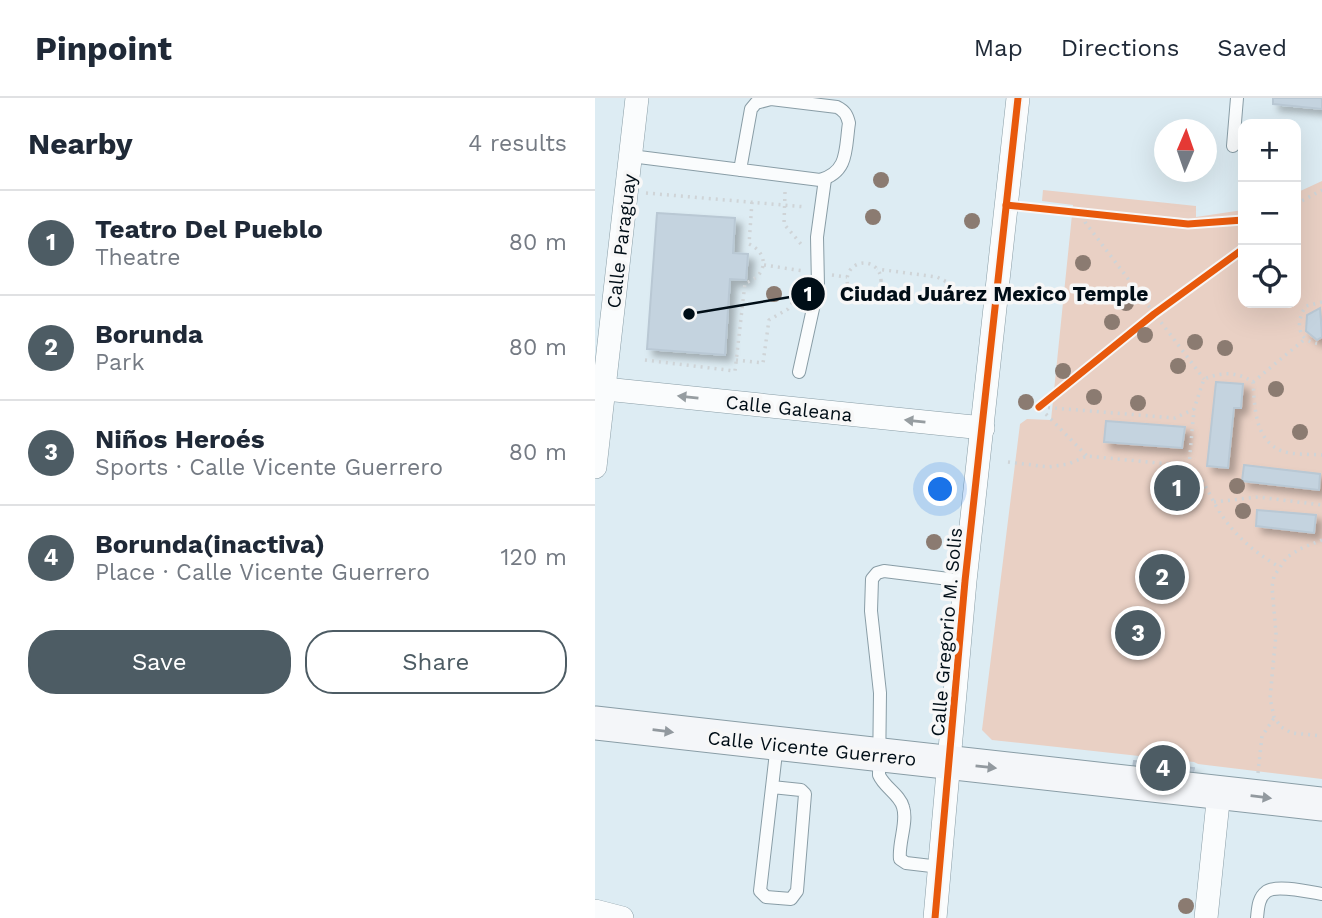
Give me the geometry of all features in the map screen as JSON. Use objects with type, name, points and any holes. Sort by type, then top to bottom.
[{"type":"main road","name":"Calle Vicente Guerrero","points":[[595,723],[1322,804]]},
{"type":"street","name":"Calle Paraguay","points":[[595,467],[599,388],[627,192],[637,98]]},
{"type":"street","name":"Calle Gregorio M. Solis","points":[[935,918],[965,581],[1018,98]]},
{"type":"street","name":"Calle Galeana","points":[[599,388],[983,428]]},
{"type":"street","points":[[1206,918],[1219,792]]},
{"type":"street","points":[[595,911],[622,918]]},
{"type":"lane","points":[[1233,146],[1237,98]]},
{"type":"lane","points":[[631,156],[786,176],[825,179],[837,173],[842,166],[849,123],[844,111],[837,107],[771,99],[756,103],[751,109],[740,170]]},
{"type":"lane","points":[[799,372],[818,286],[817,237],[825,179]]},
{"type":"lane","points":[[940,867],[906,863],[900,859],[905,810],[879,775],[880,693],[871,611],[872,579],[877,573],[884,571],[965,581]]},
{"type":"lane","points":[[772,787],[801,790],[805,794],[797,891],[790,900],[766,897],[761,891],[772,787],[777,744]]},
{"type":"lane","points":[[1257,918],[1260,900],[1266,891],[1276,888],[1322,894]]},
{"type":"path","points":[[786,176],[783,224],[801,245]]},
{"type":"path","points":[[1301,201],[1322,190]]},
{"type":"path","points":[[627,192],[821,209]]},
{"type":"path","points":[[645,360],[736,371],[745,283],[755,280],[764,265],[763,256],[757,248],[749,244],[753,202]]},
{"type":"path","points":[[1006,205],[1188,224],[1238,220]]},
{"type":"path","points":[[1083,214],[1084,222],[1204,379]]},
{"type":"path","points":[[1039,407],[1154,314],[1238,253]]},
{"type":"path","points":[[862,263],[873,265],[877,269],[881,279],[874,293],[857,296],[849,288],[847,277],[852,267],[862,263]]},
{"type":"path","points":[[874,293],[941,299],[949,293],[949,283],[937,277],[877,269]]},
{"type":"path","points":[[804,281],[806,271]]},
{"type":"path","points":[[736,360],[764,363],[769,320],[788,309],[801,292]]},
{"type":"path","points":[[1322,302],[1306,306],[1299,316],[1299,329],[1305,339],[1311,344],[1322,344]]},
{"type":"path","points":[[1253,382],[1305,339]]},
{"type":"path","points":[[1204,379],[1230,373],[1253,382]]},
{"type":"path","points":[[1189,467],[1194,409],[1204,379]]},
{"type":"path","points":[[1253,382],[1255,417],[1265,439],[1283,451],[1322,455]]},
{"type":"path","points":[[1039,407],[1175,418],[1194,409]]},
{"type":"path","points":[[1039,407],[1087,456]]},
{"type":"path","points":[[1008,463],[1048,467],[1068,464],[1087,456],[1189,467],[1199,474],[1220,513],[1253,551],[1278,566]]},
{"type":"path","points":[[1214,502],[1258,497],[1322,505]]},
{"type":"path","points":[[1322,540],[1301,548],[1278,566],[1272,587],[1276,634],[1271,698],[1274,717],[1281,727],[1292,733],[1322,736]]},
{"type":"path","points":[[1256,796],[1262,736],[1274,717]]},
{"type":"shaded area","points":[[1322,181],[1322,779],[992,740],[982,730],[1020,424],[1027,419],[1051,420],[1073,205],[1042,201],[1043,190],[1196,206],[1196,217],[1238,211],[1238,308],[1301,308],[1301,191]]},
{"type":"building","points":[[1273,98],[1322,98],[1322,109],[1273,104]]},
{"type":"building","points":[[657,213],[735,218],[733,253],[748,254],[746,280],[730,279],[725,355],[647,349]]},
{"type":"building","points":[[1320,308],[1322,337],[1317,340],[1306,331],[1307,315]]},
{"type":"building","points":[[1216,382],[1243,384],[1241,408],[1234,408],[1228,468],[1207,466]]},
{"type":"building","points":[[1106,421],[1185,427],[1182,448],[1104,442]]},
{"type":"building","points":[[1244,465],[1320,474],[1319,490],[1242,481]]},
{"type":"building","points":[[1166,474],[1193,489],[1187,503],[1161,487]]},
{"type":"building","points":[[1257,510],[1316,515],[1314,533],[1256,526]]},
{"type":"building","points":[[1134,761],[1194,768],[1193,774],[1133,768]]},
{"type":"cycle path","points":[[935,918],[965,581],[1018,98]]},
{"type":"cycle path","points":[[1006,205],[1188,224],[1238,220]]},
{"type":"cycle path","points":[[1039,407],[1154,314],[1238,253]]},
{"type":"place","name":"Ciudad Juárez Mexico Temple","points":[[689,314]]},
{"type":"place","name":"Teatro Del Pueblo","points":[[1177,488]]},
{"type":"place","name":"Borunda","points":[[1162,577]]},
{"type":"place","name":"Niños Heroés","points":[[1138,633]]},
{"type":"place","name":"Borunda(inactiva)","points":[[1163,768]]}]
